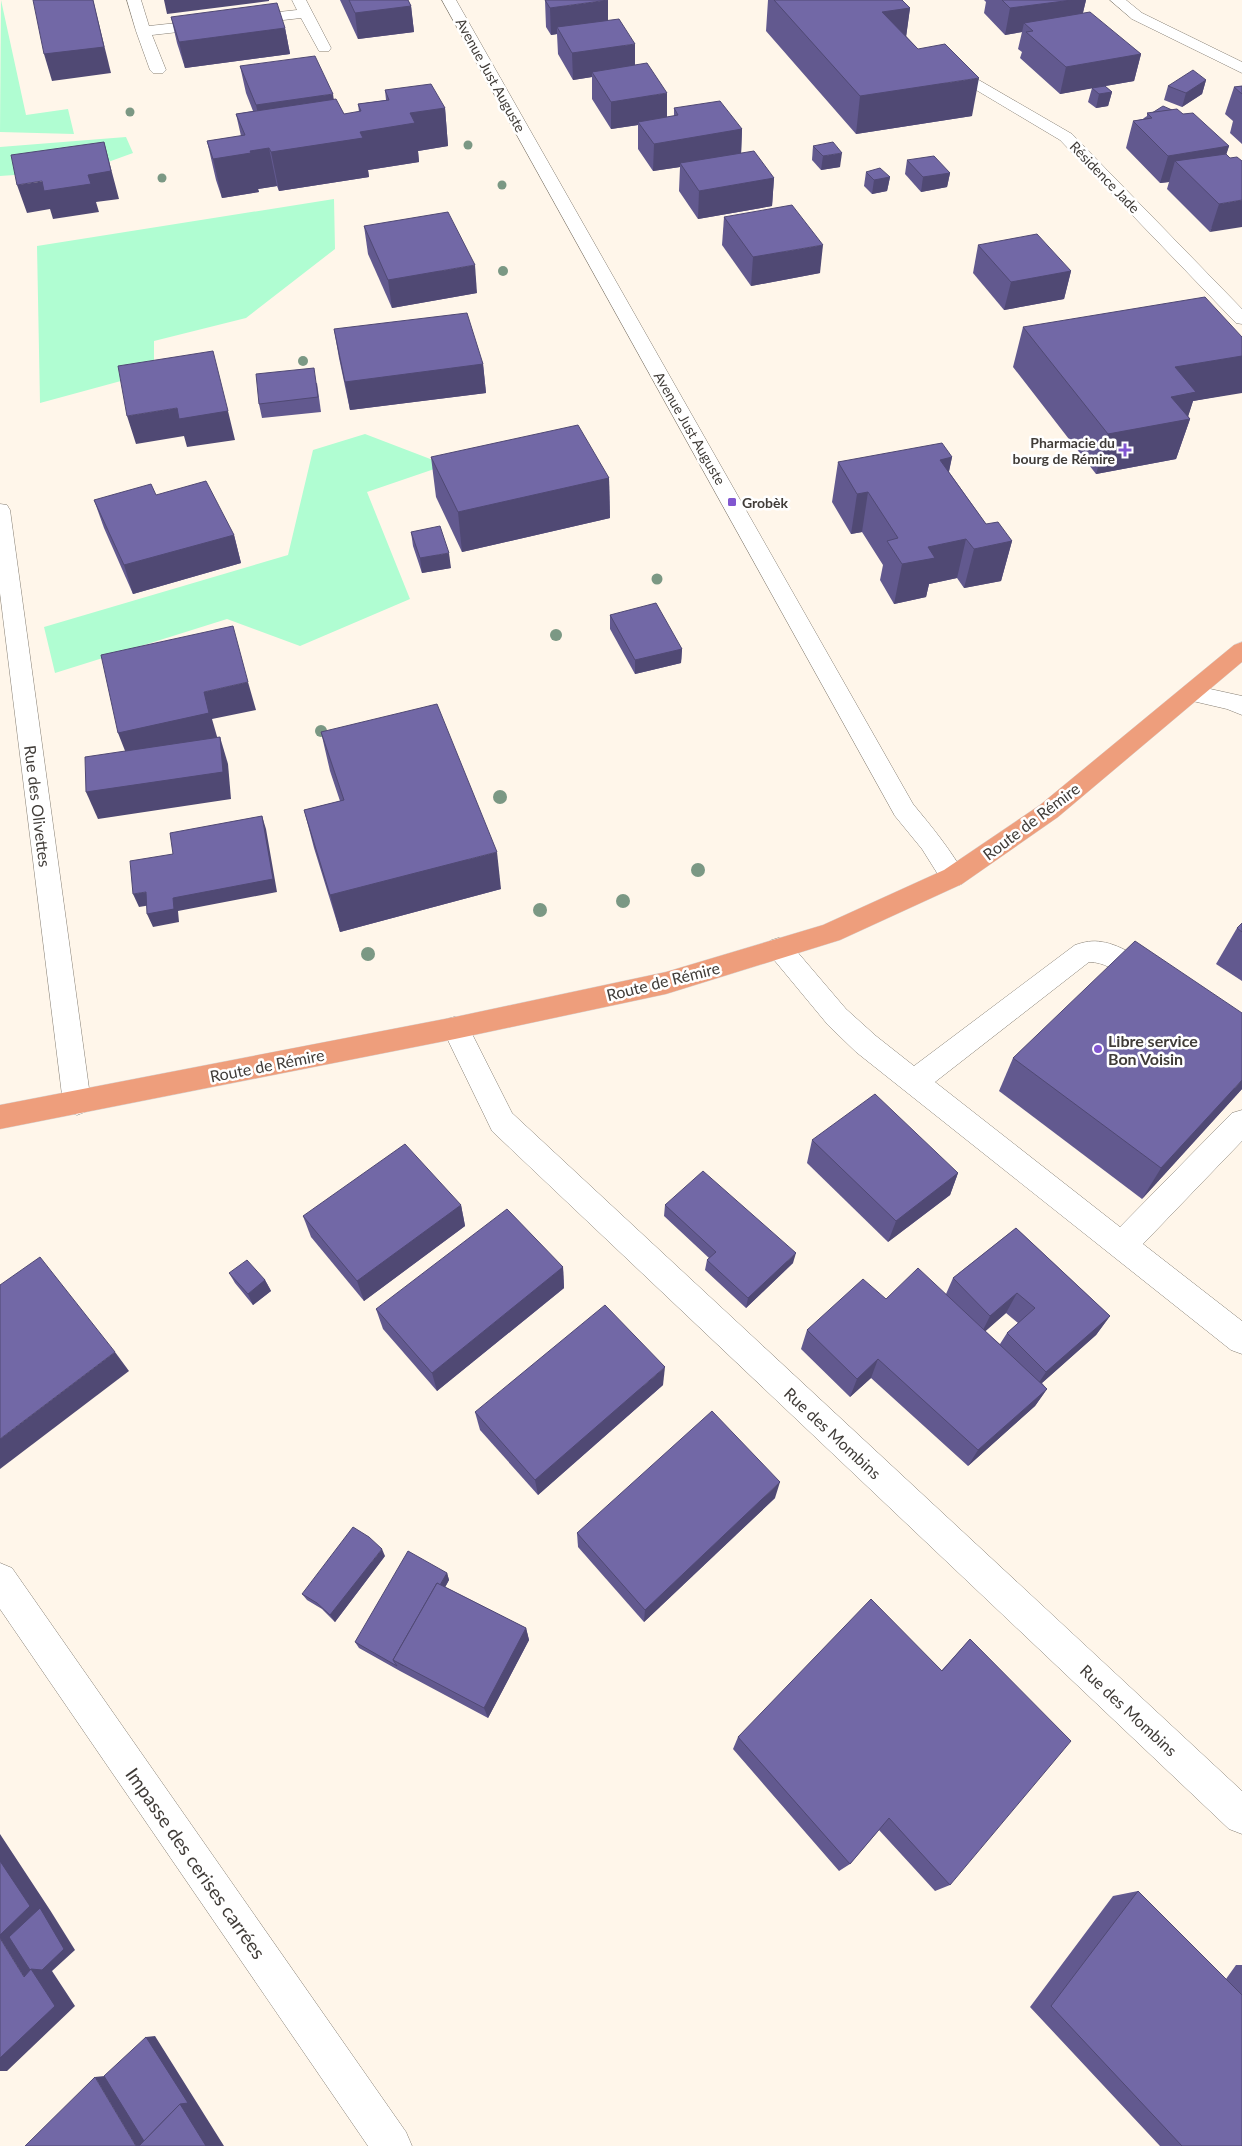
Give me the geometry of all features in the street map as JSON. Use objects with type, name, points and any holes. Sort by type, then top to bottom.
[{"type":"main road","name":"Route de Rémire","points":[[0,1117],[455,1028],[666,983],[830,933],[953,877],[1049,811],[1242,650]]},
{"type":"street","points":[[134,0],[143,31],[158,70]]},
{"type":"street","name":"Avenue Just Auguste","points":[[449,0],[904,810],[931,842],[953,877]]},
{"type":"street","points":[[1117,0],[1136,16],[1242,68]]},
{"type":"street","points":[[143,31],[168,30],[302,6],[324,48]]},
{"type":"street","name":"Résidence Jade","points":[[945,66],[1066,137],[1242,319]]},
{"type":"street","name":"Rue des Olivettes","points":[[0,510],[77,1103]]},
{"type":"street","points":[[1192,692],[1234,702],[1242,707]]},
{"type":"street","points":[[779,948],[837,1017],[866,1044],[1242,1340]]},
{"type":"street","points":[[914,1082],[1084,952],[1103,952],[1121,960],[1170,995]]},
{"type":"street","name":"Rue des Mombins","points":[[455,1028],[502,1122],[1242,1816]]},
{"type":"street","points":[[1122,1245],[1242,1122]]},
{"type":"street","name":"Impasse des cerises carrées","points":[[0,1580],[392,2146]]},
{"type":"green space","points":[[1,0],[26,115],[68,109],[74,134],[0,132]]},
{"type":"green space","points":[[126,137],[133,153],[86,170],[0,176],[0,147]]},
{"type":"green space","points":[[334,199],[335,249],[246,318],[154,341],[154,372],[40,403],[37,246]]},
{"type":"green space","points":[[365,434],[446,465],[367,492],[410,599],[300,646],[227,619],[55,673],[44,627],[288,555],[313,450]]},
{"type":"building","points":[[33,0],[93,0],[104,47],[44,54]]},
{"type":"building","points":[[349,0],[408,0],[411,6],[355,13]]},
{"type":"building","points":[[545,0],[608,0],[550,8]]},
{"type":"building","points":[[774,0],[902,0],[910,8],[882,12],[918,49],[945,44],[979,78],[860,96]]},
{"type":"building","points":[[1002,0],[1072,0],[1010,8]]},
{"type":"building","points":[[277,3],[285,28],[179,42],[171,17]]},
{"type":"building","points":[[1090,12],[1141,54],[1066,67],[1026,32],[1033,31],[1024,23]]},
{"type":"building","points":[[619,19],[635,44],[572,53],[557,27]]},
{"type":"building","points":[[315,56],[333,94],[256,105],[240,66]]},
{"type":"building","points":[[647,63],[667,93],[611,102],[592,72]]},
{"type":"building","points":[[1193,70],[1206,80],[1186,93],[1168,86]]},
{"type":"building","points":[[431,84],[445,108],[410,113],[415,123],[360,132],[363,138],[271,152],[269,148],[213,159],[207,141],[245,135],[236,114],[336,99],[344,114],[361,111],[358,104],[389,100],[385,90]]},
{"type":"building","points":[[1105,86],[1112,92],[1099,94],[1092,88]]},
{"type":"building","points":[[1242,86],[1242,94],[1234,87]]},
{"type":"building","points":[[720,101],[742,129],[654,144],[638,122],[678,115],[674,108]]},
{"type":"building","points":[[1163,106],[1172,110],[1152,113]]},
{"type":"building","points":[[1177,109],[1183,114],[1193,113],[1229,146],[1168,156],[1133,121],[1152,118],[1147,113]]},
{"type":"building","points":[[104,142],[111,171],[88,175],[91,184],[44,191],[42,181],[17,185],[11,155]]},
{"type":"building","points":[[833,142],[842,153],[823,156],[813,146]]},
{"type":"building","points":[[754,151],[774,178],[699,191],[680,163]]},
{"type":"building","points":[[1226,154],[1230,158],[1237,157],[1242,161],[1242,200],[1219,204],[1175,161]]},
{"type":"building","points":[[934,156],[950,173],[923,177],[907,160]]},
{"type":"building","points":[[880,168],[890,177],[874,180],[866,172]]},
{"type":"building","points":[[792,205],[823,245],[753,257],[724,217]]},
{"type":"building","points":[[448,212],[475,265],[388,280],[364,226]]},
{"type":"building","points":[[1037,234],[1071,271],[1011,282],[978,245]]},
{"type":"building","points":[[1205,297],[1242,337],[1242,356],[1175,367],[1196,392],[1171,397],[1190,419],[1108,434],[1023,327]]},
{"type":"building","points":[[467,313],[483,364],[345,382],[334,329]]},
{"type":"building","points":[[213,351],[228,411],[179,419],[177,408],[127,416],[118,366]]},
{"type":"building","points":[[314,368],[318,397],[259,404],[256,374]]},
{"type":"building","points":[[578,425],[609,478],[458,512],[431,457]]},
{"type":"building","points":[[942,443],[952,457],[940,460],[986,524],[998,522],[1012,541],[974,549],[966,539],[928,547],[935,558],[902,564],[887,541],[898,538],[868,492],[857,494],[838,462]]},
{"type":"building","points":[[206,481],[234,535],[124,565],[94,500],[151,484],[156,495]]},
{"type":"building","points":[[440,526],[449,553],[420,558],[411,532]]},
{"type":"building","points":[[656,603],[682,649],[635,660],[610,615]]},
{"type":"building","points":[[233,626],[248,682],[204,692],[209,713],[118,733],[101,655]]},
{"type":"building","points":[[437,704],[497,852],[330,895],[304,810],[344,800],[321,732]]},
{"type":"building","points":[[220,737],[223,772],[86,792],[85,757]]},
{"type":"building","points":[[262,816],[273,879],[173,898],[174,909],[147,914],[146,892],[133,894],[130,861],[173,854],[170,833]]},
{"type":"building","points":[[1242,923],[1242,932],[1237,928]]},
{"type":"building","points":[[1135,941],[1242,1013],[1242,1080],[1161,1168],[1013,1058]]},
{"type":"building","points":[[875,1094],[958,1173],[896,1221],[812,1140]]},
{"type":"building","points":[[405,1144],[461,1205],[357,1281],[303,1216]]},
{"type":"building","points":[[703,1171],[796,1253],[748,1298],[707,1260],[716,1252],[665,1205]]},
{"type":"building","points":[[507,1209],[563,1267],[432,1373],[376,1309]]},
{"type":"building","points":[[1016,1228],[1110,1316],[1046,1372],[1007,1333],[1035,1308],[1017,1293],[990,1316],[953,1278]]},
{"type":"building","points":[[40,1257],[115,1352],[0,1439],[0,1285]]},
{"type":"building","points":[[247,1260],[265,1280],[248,1294],[229,1273]]},
{"type":"building","points":[[918,1268],[1047,1389],[978,1450],[878,1359],[857,1379],[807,1330],[863,1279],[886,1299]]},
{"type":"building","points":[[605,1305],[665,1367],[535,1480],[475,1412]]},
{"type":"building","points":[[712,1411],[780,1482],[645,1610],[577,1533]]},
{"type":"building","points":[[353,1527],[369,1537],[382,1549],[330,1615],[317,1603],[302,1594]]},
{"type":"building","points":[[408,1551],[447,1573],[440,1585],[437,1583],[393,1660],[397,1666],[355,1642]]},
{"type":"building","points":[[437,1583],[526,1628],[484,1708],[393,1660]]},
{"type":"building","points":[[871,1599],[942,1671],[970,1639],[1071,1741],[950,1885],[889,1818],[850,1864],[738,1737]]},
{"type":"building","points":[[0,1861],[30,1906],[0,1935]]},
{"type":"building","points":[[1138,1891],[1242,1995],[1242,2146],[1182,2146],[1051,2006]]},
{"type":"building","points":[[40,1908],[64,1949],[42,1970],[30,1970],[9,1937]]},
{"type":"building","points":[[0,1938],[24,1977],[31,1969],[55,2006],[0,2058]]},
{"type":"building","points":[[146,2037],[188,2103],[180,2104],[144,2141],[104,2076]]},
{"type":"building","points":[[95,2077],[136,2146],[25,2146]]},
{"type":"building","points":[[180,2104],[206,2146],[139,2146]]},
{"type":"place","name":"Pharmacie du bourg de Rémire","points":[[1125,450]]},
{"type":"place","name":"Grobèk","points":[[732,502]]},
{"type":"place","name":"Libre service Bon Voisin","points":[[1098,1049]]}]
